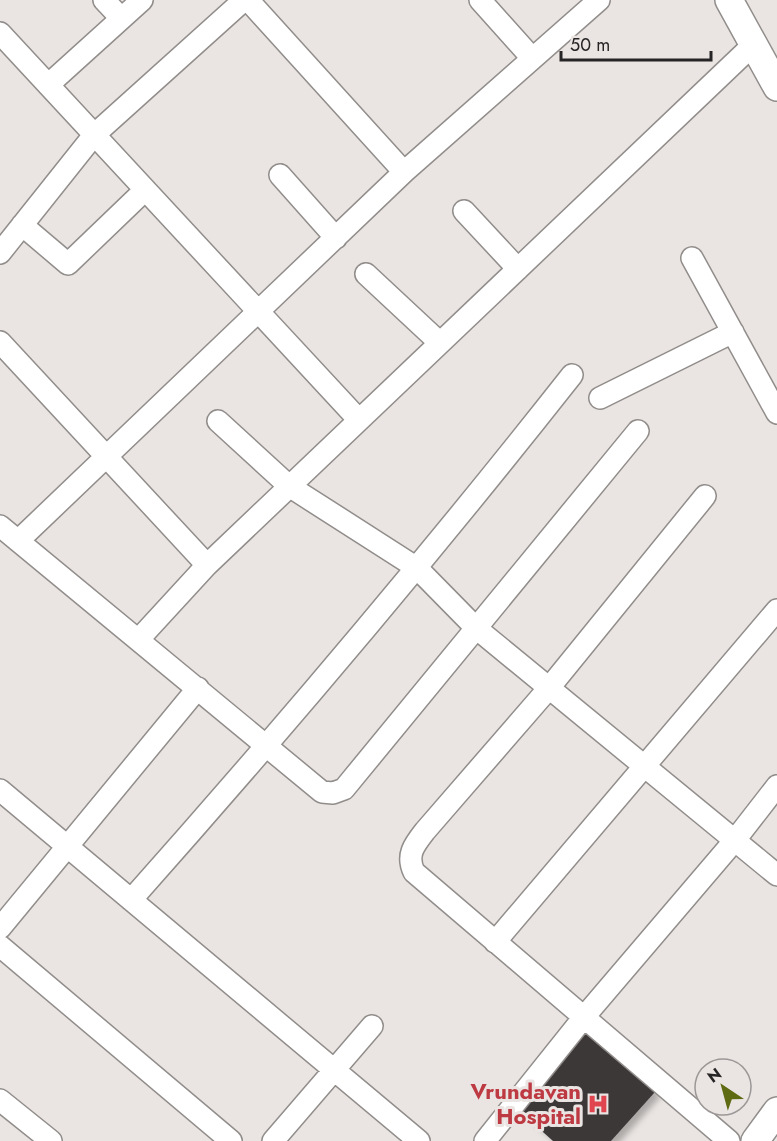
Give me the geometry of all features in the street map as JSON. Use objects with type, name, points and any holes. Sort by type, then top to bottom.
[{"type":"main road","points":[[729,0],[777,87]]},
{"type":"main road","points":[[755,1141],[777,1111]]},
{"type":"street","points":[[104,0],[122,18]]},
{"type":"street","points":[[48,85],[142,0]]},
{"type":"street","points":[[0,253],[94,135],[246,0],[404,172]]},
{"type":"street","points":[[480,0],[532,58]]},
{"type":"street","points":[[18,541],[105,455],[259,312],[404,172],[599,0]]},
{"type":"street","points":[[0,33],[359,420]]},
{"type":"street","points":[[139,639],[207,565],[754,44]]},
{"type":"street","points":[[280,175],[336,238]]},
{"type":"street","points":[[22,225],[68,264],[145,190]]},
{"type":"street","points":[[464,211],[518,269]]},
{"type":"street","points":[[692,258],[777,413]]},
{"type":"street","points":[[366,274],[440,343]]},
{"type":"street","points":[[600,398],[733,332]]},
{"type":"street","points":[[0,342],[207,565]]},
{"type":"street","points":[[131,900],[268,746],[417,568],[572,375]]},
{"type":"street","points":[[218,421],[289,486],[417,568],[476,628],[777,875]]},
{"type":"street","points":[[0,526],[322,792],[333,793],[344,789],[638,431]]},
{"type":"street","points":[[705,496],[549,688],[424,831],[412,848],[409,861],[414,872],[729,1141]]},
{"type":"street","points":[[495,942],[777,610]]},
{"type":"street","points":[[0,928],[198,688]]},
{"type":"street","points":[[485,1141],[584,1017],[735,840],[777,786]]},
{"type":"street","points":[[0,790],[419,1141]]},
{"type":"street","points":[[0,946],[231,1141]]},
{"type":"street","points":[[273,1141],[372,1026]]},
{"type":"street","points":[[0,1100],[51,1141]]},
{"type":"building","points":[[586,1029],[655,1092],[611,1141],[553,1141],[515,1107]]},
{"type":"place","name":"Vrundavan Hospital","points":[[598,1104]]}]
